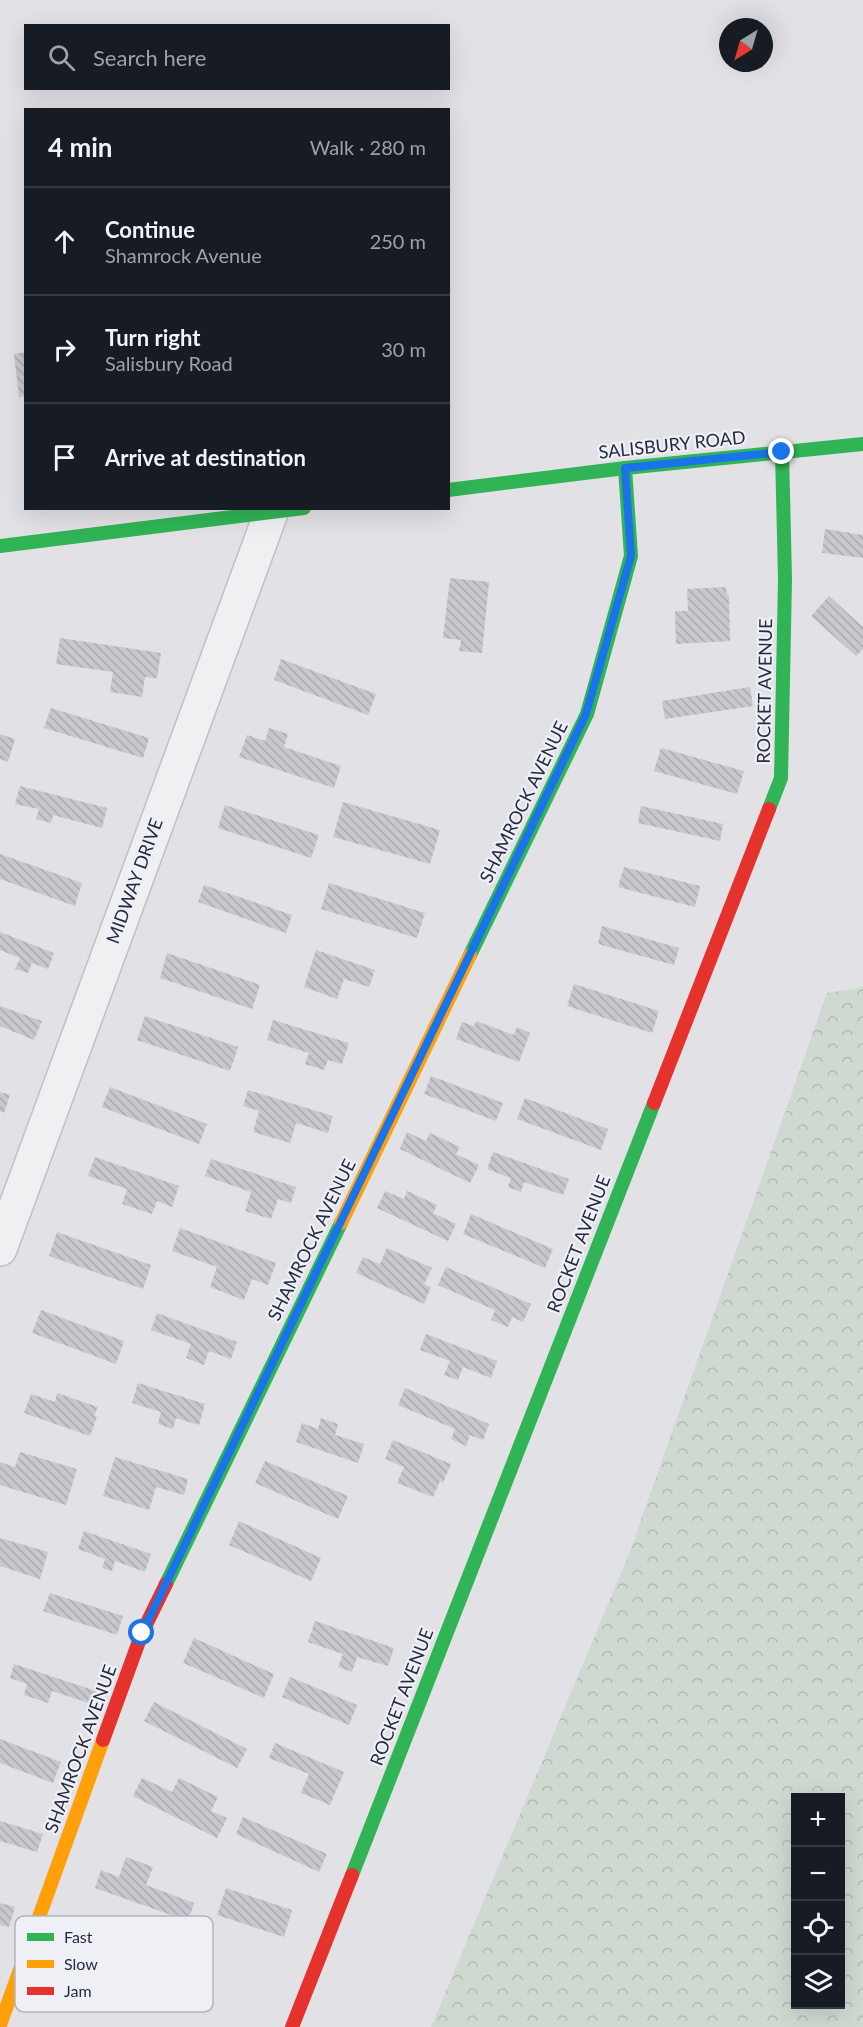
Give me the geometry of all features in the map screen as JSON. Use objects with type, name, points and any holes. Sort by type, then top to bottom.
[{"type":"street","name":"SALISBURY ROAD","points":[[450,490],[625,468],[863,444]]},
{"type":"street","name":"ROCKET AVENUE","points":[[292,2027],[781,778],[785,579],[782,452]]},
{"type":"street","name":"SHAMROCK AVENUE","points":[[39,1916],[142,1633],[586,714],[631,556],[625,468]]},
{"type":"street","points":[[0,546],[291,510]]},
{"type":"street","name":"MIDWAY DRIVE","points":[[0,1249],[271,513]]},
{"type":"street","name":"SHAMROCK AVENUE","points":[[0,2025],[15,1984]]},
{"type":"green space","points":[[863,987],[863,2027],[431,2027],[629,1554],[827,993]]},
{"type":"building","points":[[24,352],[24,396],[19,397],[14,354]]},
{"type":"building","points":[[825,529],[863,535],[863,558],[822,553]]},
{"type":"building","points":[[450,578],[489,582],[482,653],[459,651],[461,640],[443,638]]},
{"type":"building","points":[[726,587],[727,595],[729,595],[730,641],[676,644],[675,611],[688,611],[687,589]]},
{"type":"building","points":[[829,596],[863,627],[863,649],[856,656],[811,616]]},
{"type":"building","points":[[60,638],[161,653],[157,678],[145,677],[142,697],[110,692],[113,672],[56,664]]},
{"type":"building","points":[[281,659],[376,694],[368,715],[274,680]]},
{"type":"building","points":[[750,687],[753,706],[665,719],[662,701]]},
{"type":"building","points":[[51,708],[149,738],[143,758],[44,728]]},
{"type":"building","points":[[269,728],[288,734],[284,747],[341,766],[334,788],[239,757],[247,735],[265,741]]},
{"type":"building","points":[[0,734],[15,739],[8,762],[0,759]]},
{"type":"building","points":[[661,748],[744,771],[737,794],[654,771]]},
{"type":"building","points":[[20,786],[107,808],[102,828],[53,815],[51,823],[36,819],[39,809],[15,804]]},
{"type":"building","points":[[343,802],[440,830],[430,864],[333,837]]},
{"type":"building","points":[[225,805],[319,835],[311,858],[218,828]]},
{"type":"building","points":[[641,806],[723,824],[720,841],[638,823]]},
{"type":"building","points":[[0,854],[82,883],[75,906],[0,879]]},
{"type":"building","points":[[624,867],[700,886],[695,907],[618,887]]},
{"type":"building","points":[[329,883],[425,913],[417,938],[321,909]]},
{"type":"building","points":[[204,885],[292,915],[286,933],[198,902]]},
{"type":"building","points":[[602,926],[679,948],[674,965],[598,944]]},
{"type":"building","points":[[0,932],[54,953],[48,969],[32,963],[28,973],[15,969],[20,958],[0,950]]},
{"type":"building","points":[[316,950],[375,970],[369,987],[344,979],[337,999],[304,987]]},
{"type":"building","points":[[167,953],[260,985],[252,1009],[160,978]]},
{"type":"building","points":[[574,984],[659,1011],[652,1033],[567,1006]]},
{"type":"building","points":[[0,1006],[42,1021],[34,1040],[0,1026]]},
{"type":"building","points":[[145,1016],[238,1047],[230,1071],[137,1040]]},
{"type":"building","points":[[273,1020],[349,1043],[342,1064],[328,1060],[324,1070],[305,1064],[309,1053],[267,1040]]},
{"type":"building","points":[[476,1021],[514,1035],[517,1027],[530,1033],[519,1062],[456,1039],[462,1022],[474,1026]]},
{"type":"building","points":[[431,1076],[503,1103],[496,1121],[424,1094]]},
{"type":"building","points":[[110,1087],[207,1124],[199,1144],[102,1107]]},
{"type":"building","points":[[248,1090],[333,1116],[328,1133],[296,1123],[290,1143],[253,1132],[259,1111],[243,1106]]},
{"type":"building","points":[[0,1092],[10,1095],[4,1113],[0,1111]]},
{"type":"building","points":[[525,1098],[608,1129],[601,1150],[517,1119]]},
{"type":"building","points":[[407,1132],[426,1141],[430,1133],[460,1147],[456,1154],[479,1165],[470,1183],[400,1149]]},
{"type":"building","points":[[493,1152],[569,1179],[563,1195],[524,1182],[521,1192],[508,1187],[511,1178],[487,1169]]},
{"type":"building","points":[[95,1157],[179,1186],[172,1207],[157,1201],[152,1214],[122,1204],[127,1189],[88,1176]]},
{"type":"building","points":[[211,1159],[296,1187],[291,1203],[278,1199],[271,1219],[245,1211],[251,1192],[205,1176]]},
{"type":"building","points":[[385,1191],[404,1199],[407,1191],[437,1205],[433,1213],[456,1224],[448,1241],[377,1208]]},
{"type":"building","points":[[471,1214],[553,1249],[545,1268],[463,1234]]},
{"type":"building","points":[[180,1228],[276,1263],[268,1285],[252,1279],[244,1300],[210,1287],[217,1267],[172,1251]]},
{"type":"building","points":[[57,1232],[151,1265],[143,1289],[49,1256]]},
{"type":"building","points":[[387,1248],[432,1268],[424,1284],[431,1287],[424,1304],[356,1273],[363,1257],[380,1264]]},
{"type":"building","points":[[446,1267],[531,1304],[523,1322],[512,1317],[508,1327],[491,1320],[495,1310],[438,1285]]},
{"type":"building","points":[[41,1310],[124,1341],[116,1364],[32,1333]]},
{"type":"building","points":[[157,1313],[237,1342],[231,1359],[209,1351],[204,1365],[186,1358],[191,1344],[151,1330]]},
{"type":"building","points":[[426,1334],[497,1361],[491,1378],[463,1367],[458,1380],[444,1375],[450,1361],[420,1350]]},
{"type":"building","points":[[138,1383],[205,1404],[199,1425],[176,1418],[173,1429],[158,1424],[161,1412],[132,1403]]},
{"type":"building","points":[[405,1388],[489,1424],[483,1440],[470,1435],[466,1446],[451,1439],[455,1429],[398,1405]]},
{"type":"building","points":[[57,1393],[98,1407],[90,1436],[24,1413],[31,1394],[55,1402]]},
{"type":"building","points":[[321,1418],[338,1424],[335,1435],[364,1444],[358,1463],[296,1442],[302,1423],[318,1429]]},
{"type":"building","points":[[393,1440],[451,1464],[443,1483],[440,1481],[433,1497],[397,1483],[404,1467],[385,1459]]},
{"type":"building","points":[[20,1452],[77,1469],[66,1505],[0,1485],[0,1462],[15,1467]]},
{"type":"building","points":[[115,1457],[188,1479],[184,1495],[156,1487],[149,1510],[103,1496]]},
{"type":"building","points":[[265,1461],[348,1496],[338,1519],[255,1483]]},
{"type":"building","points":[[239,1521],[321,1558],[311,1581],[229,1545]]},
{"type":"building","points":[[84,1531],[151,1554],[145,1572],[115,1561],[112,1571],[102,1568],[105,1559],[78,1549]]},
{"type":"building","points":[[0,1538],[48,1552],[40,1579],[0,1566]]},
{"type":"building","points":[[50,1593],[123,1616],[117,1635],[43,1611]]},
{"type":"building","points":[[315,1621],[394,1648],[388,1666],[357,1657],[352,1672],[338,1667],[343,1654],[308,1642]]},
{"type":"building","points":[[194,1638],[274,1674],[264,1698],[183,1663]]},
{"type":"building","points":[[14,1664],[96,1691],[92,1704],[52,1691],[48,1703],[24,1695],[27,1684],[10,1678]]},
{"type":"building","points":[[290,1677],[357,1705],[349,1725],[282,1697]]},
{"type":"building","points":[[154,1702],[247,1749],[237,1768],[144,1721]]},
{"type":"building","points":[[0,1739],[61,1762],[53,1783],[0,1763]]},
{"type":"building","points":[[275,1743],[344,1772],[330,1805],[301,1793],[309,1774],[269,1758]]},
{"type":"building","points":[[142,1778],[172,1792],[179,1778],[218,1797],[211,1811],[227,1818],[217,1838],[133,1796]]},
{"type":"building","points":[[243,1817],[327,1854],[319,1872],[236,1834]]},
{"type":"building","points":[[0,1821],[43,1834],[37,1852],[0,1841]]},
{"type":"building","points":[[126,1857],[153,1867],[146,1885],[194,1903],[190,1916],[174,1916],[95,1888],[101,1870],[119,1877]]},
{"type":"building","points":[[226,1888],[292,1910],[284,1937],[217,1915]]},
{"type":"building","points":[[0,1903],[15,1907],[9,1927],[0,1925]]},
{"type":"traffic: fast","points":[[450,490],[625,468],[863,444]]},
{"type":"traffic: fast","points":[[769,809],[781,778],[785,579],[782,452]]},
{"type":"traffic: fast","points":[[470,955],[587,714],[631,556],[625,468]]},
{"type":"traffic: fast","points":[[0,546],[288,510]]},
{"type":"traffic: fast","points":[[352,1875],[654,1103]]},
{"type":"traffic: fast","points":[[166,1584],[341,1223]]},
{"type":"traffic: slow","points":[[341,1223],[470,955]]},
{"type":"traffic: slow","points":[[39,1916],[103,1740]]},
{"type":"traffic: slow","points":[[0,2025],[15,1983]]},
{"type":"traffic: jam","points":[[654,1103],[769,809]]},
{"type":"traffic: jam","points":[[103,1740],[142,1633],[166,1584]]},
{"type":"traffic: jam","points":[[292,2027],[352,1875]]},
{"type":"route","points":[[142,1633],[586,714],[631,556],[625,468],[782,452]]}]
